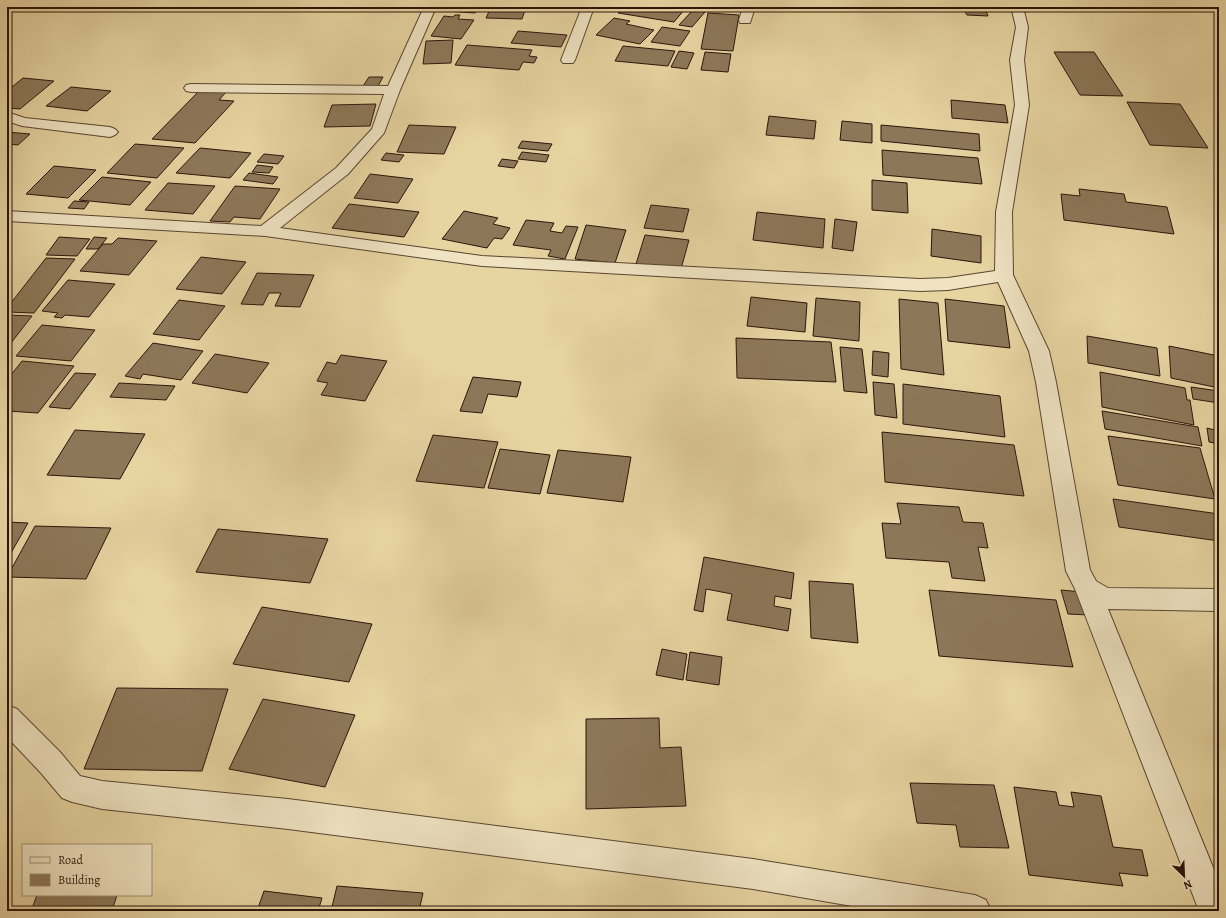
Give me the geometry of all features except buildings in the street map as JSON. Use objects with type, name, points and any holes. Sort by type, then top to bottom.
[{"type":"street","points":[[265,232],[342,171],[379,130],[393,90],[430,7]]},
{"type":"street","points":[[568,60],[588,7]]},
{"type":"street","points":[[745,20],[749,7]]},
{"type":"street","points":[[1017,7],[1022,27],[1017,60],[1022,105],[1004,212],[1004,275],[1039,352],[1046,382],[1078,571],[1087,588],[1215,911]]},
{"type":"street","points":[[191,88],[393,90]]},
{"type":"street","points":[[7,116],[22,122],[110,132]]},
{"type":"street","points":[[7,216],[265,232],[490,262],[920,285],[948,284],[1004,275]]},
{"type":"street","points":[[1087,588],[1105,598],[1219,600]]},
{"type":"street","points":[[7,718],[51,763],[72,788],[102,795],[288,814],[753,874],[975,911]]}]
